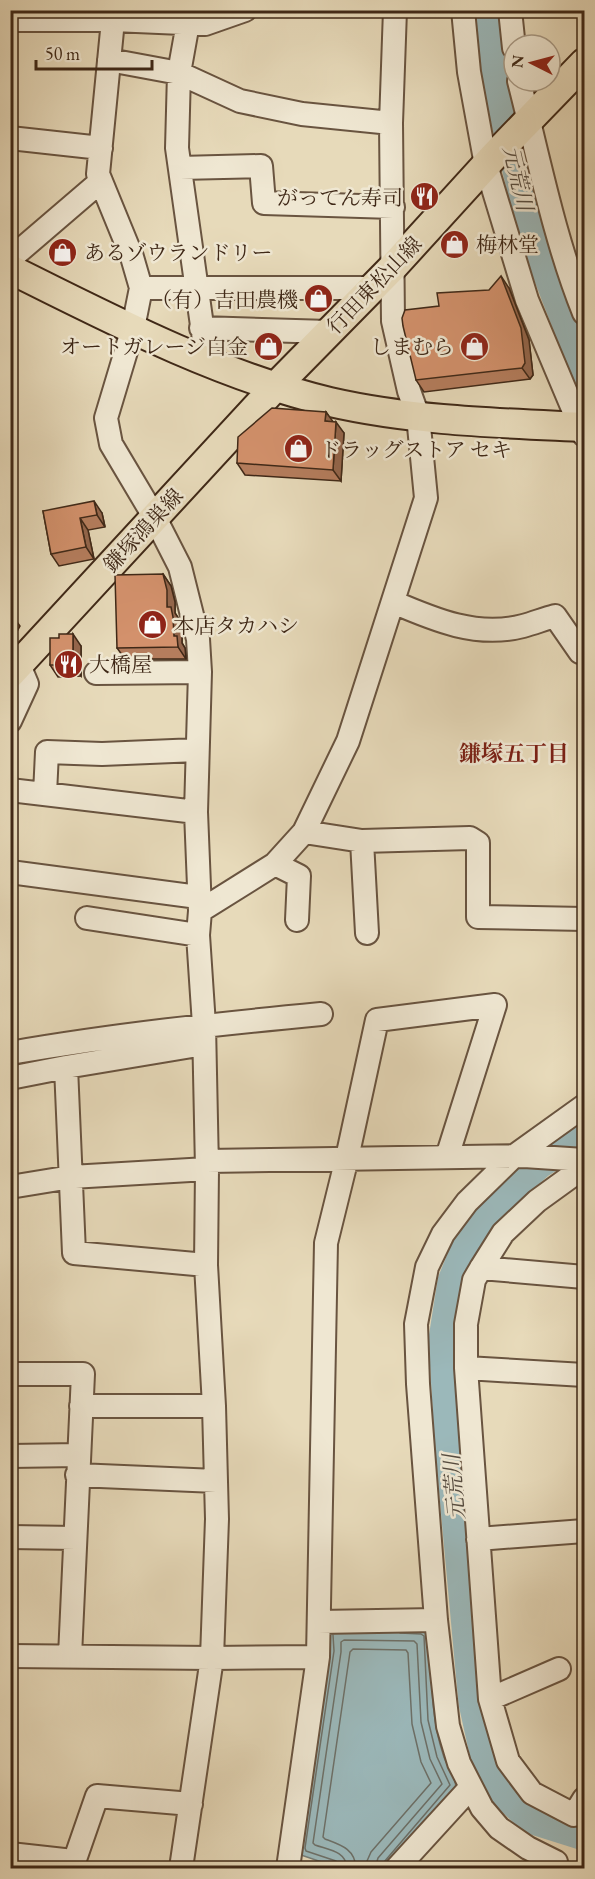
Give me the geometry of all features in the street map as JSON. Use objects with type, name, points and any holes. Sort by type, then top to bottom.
[{"type":"main road","points":[[523,125],[581,73]]},
{"type":"main road","name":"行田東松山線","points":[[276,386],[392,267],[523,125]]},
{"type":"main road","points":[[10,269],[207,362],[276,386],[329,401],[418,416],[583,430]]},
{"type":"main road","name":"鎌塚鴻巣線","points":[[15,669],[276,386]]},
{"type":"street","points":[[10,20],[113,15],[194,19],[205,24],[244,10]]},
{"type":"street","points":[[10,872],[199,904],[275,864],[304,832],[348,741],[426,498],[418,416],[409,392],[393,321],[391,123],[395,10]]},
{"type":"street","points":[[463,10],[469,72],[527,300],[583,430]]},
{"type":"street","points":[[510,10],[512,33]]},
{"type":"street","points":[[113,15],[98,174],[132,257],[141,288],[134,328],[106,418],[111,444],[155,518],[180,567],[198,639],[200,672],[196,812],[198,935],[204,1035],[207,1165],[206,1265],[214,1406],[217,1518],[212,1658],[181,1869]]},
{"type":"street","points":[[194,19],[179,73],[177,147],[207,362]]},
{"type":"street","points":[[109,60],[179,73],[240,101],[302,114],[391,123]]},
{"type":"street","points":[[520,93],[523,125],[544,186],[567,270],[585,313]]},
{"type":"street","points":[[10,138],[101,148]]},
{"type":"street","points":[[180,168],[261,166],[264,203],[393,207]]},
{"type":"street","points":[[10,259],[101,181]]},
{"type":"street","points":[[141,288],[372,288]]},
{"type":"street","points":[[201,328],[329,332]]},
{"type":"street","points":[[393,602],[442,622],[465,628],[487,630],[522,626],[555,616],[580,652]]},
{"type":"street","points":[[10,721],[27,684],[15,669]]},
{"type":"street","points":[[96,672],[200,672]]},
{"type":"street","points":[[45,794],[47,752],[102,754],[197,750]]},
{"type":"street","points":[[10,790],[196,812]]},
{"type":"street","points":[[304,832],[362,841],[470,838],[478,843],[478,917],[585,919]]},
{"type":"street","points":[[362,841],[367,933]]},
{"type":"street","points":[[275,864],[299,876],[297,920]]},
{"type":"street","points":[[87,918],[198,935]]},
{"type":"street","points":[[295,1867],[318,1657],[326,1243],[347,1158],[376,1020],[495,1005],[447,1157]]},
{"type":"street","points":[[10,1078],[204,1035],[321,1014]]},
{"type":"street","points":[[10,1053],[68,1043],[204,1035]]},
{"type":"street","points":[[66,1067],[74,1253],[206,1265]]},
{"type":"street","points":[[552,1869],[556,1862],[528,1848],[499,1828],[482,1808],[459,1763],[448,1726],[436,1620],[418,1384],[416,1324],[427,1267],[443,1234],[467,1202],[518,1157],[585,1106]]},
{"type":"street","points":[[10,1187],[70,1177],[207,1165],[347,1158],[518,1157],[585,1160]]},
{"type":"street","points":[[581,1810],[532,1794],[508,1761],[490,1699],[466,1368],[466,1324],[474,1280],[503,1233],[537,1201],[585,1167]]},
{"type":"street","points":[[481,1268],[585,1277]]},
{"type":"street","points":[[466,1368],[585,1375]]},
{"type":"street","points":[[10,1374],[83,1374],[70,1656]]},
{"type":"street","points":[[81,1406],[214,1406]]},
{"type":"street","points":[[10,1456],[216,1481]]},
{"type":"street","points":[[478,1539],[585,1531]]},
{"type":"street","points":[[10,1538],[75,1538]]},
{"type":"street","points":[[319,1622],[436,1620]]},
{"type":"street","points":[[10,1656],[318,1657]]},
{"type":"street","points":[[490,1699],[559,1669]]},
{"type":"street","points":[[397,1869],[471,1787]]},
{"type":"street","points":[[10,1854],[73,1865],[97,1796],[191,1804]]},
{"type":"water","points":[[423,1628],[430,1632],[432,1694],[439,1740],[444,1758],[455,1780],[456,1789],[387,1868],[339,1868],[301,1855],[326,1632]]},
{"type":"building","points":[[501,276],[521,328],[525,363],[522,368],[416,380],[403,326],[402,318],[405,310],[439,306],[437,293],[489,290]]},
{"type":"building","points":[[272,408],[326,412],[325,421],[336,422],[333,470],[237,463],[238,437]]},
{"type":"building","points":[[94,501],[97,515],[80,518],[86,547],[51,554],[43,511]]},
{"type":"building","points":[[163,574],[167,590],[167,607],[171,607],[174,636],[177,636],[178,647],[117,648],[115,575]]},
{"type":"building","points":[[59,634],[73,634],[73,665],[50,665],[50,638],[59,638]]},
{"type":"waterway","name":"元荒川","points":[[488,10],[495,82],[531,234],[584,373]]},
{"type":"waterway","name":"元荒川","points":[[584,1138],[540,1165],[498,1202],[468,1239],[451,1281],[442,1339],[448,1442],[472,1703],[483,1753],[504,1795],[530,1820],[584,1837]]},
{"type":"place","name":"がってん寿司","points":[[424,197]]},
{"type":"place","name":"梅林堂","points":[[455,244]]},
{"type":"place","name":"あるゾウランドリー","points":[[63,252]]},
{"type":"place","name":"（有）吉田農機","points":[[319,299]]},
{"type":"place","name":"オートガレージ白金","points":[[269,346]]},
{"type":"place","name":"しまむら","points":[[475,346]]},
{"type":"place","name":"ドラッグストア セキ","points":[[299,449]]},
{"type":"place","name":"本店タカハシ","points":[[152,625]]},
{"type":"place","name":"大橋屋","points":[[68,664]]},
{"type":"district","name":"鎌塚五丁目","points":[[514,753]]}]
